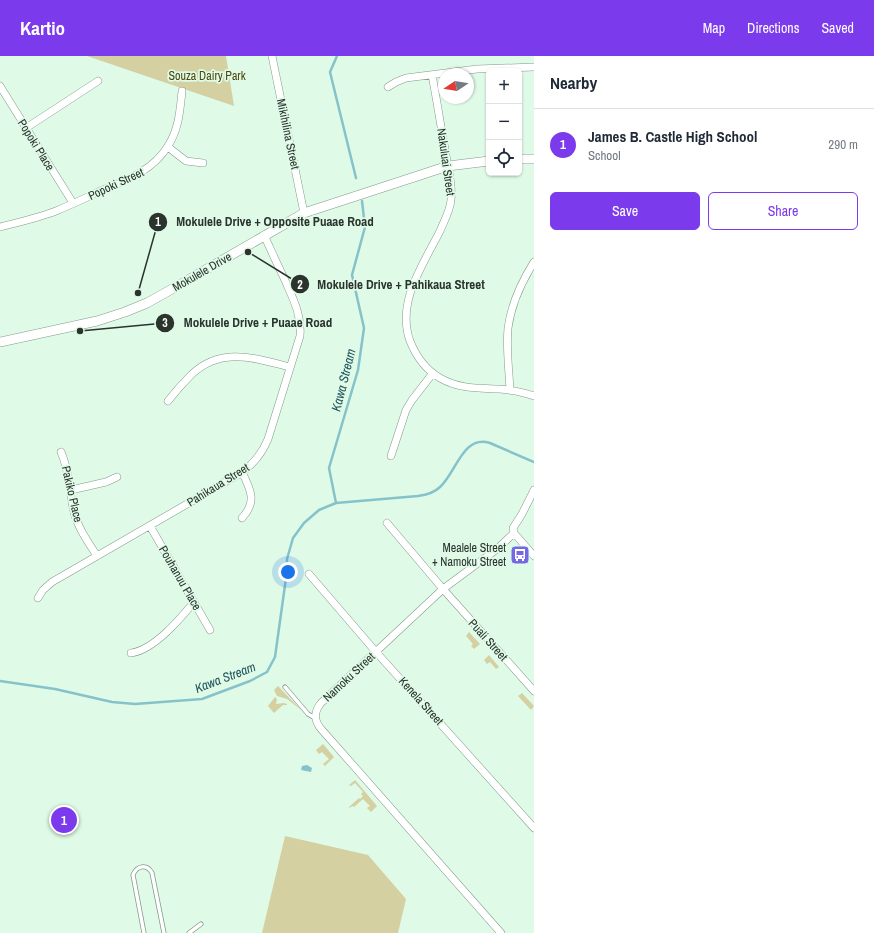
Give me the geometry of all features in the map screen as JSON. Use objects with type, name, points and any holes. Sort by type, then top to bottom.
[{"type":"street","name":"Mikihilina Street","points":[[272,56],[304,213]]},
{"type":"street","points":[[388,87],[401,79],[432,74],[477,69],[534,67]]},
{"type":"street","name":"Nakuluai Street","points":[[432,74],[452,191],[450,208],[410,291],[406,309],[407,328],[412,346],[421,361],[433,373],[447,382],[464,387],[510,390],[534,396]]},
{"type":"street","points":[[26,128],[98,80]]},
{"type":"street","name":"Popoki Place","points":[[0,86],[73,204]]},
{"type":"street","name":"Popoki Street","points":[[0,227],[40,217],[73,204],[143,172],[155,162],[168,147],[172,139],[177,125],[182,90]]},
{"type":"street","points":[[168,147],[186,161],[203,163]]},
{"type":"street","points":[[522,159],[534,159]]},
{"type":"street","name":"Mokulele Drive","points":[[0,342],[98,321],[125,312],[147,303],[304,213],[448,166],[486,161]]},
{"type":"street","name":"Pahikaua Street","points":[[38,598],[43,590],[52,582],[242,472],[255,461],[266,446],[300,336],[300,319],[296,305],[264,235]]},
{"type":"street","points":[[510,390],[508,336],[510,319],[516,298],[534,262]]},
{"type":"street","points":[[168,401],[197,370],[218,359],[243,356],[290,367]]},
{"type":"street","points":[[391,456],[406,410],[433,373]]},
{"type":"street","name":"Pakiko Place","points":[[61,452],[67,469],[74,511],[78,525],[97,556]]},
{"type":"street","points":[[242,472],[249,486],[251,498],[248,509],[242,518]]},
{"type":"street","points":[[71,490],[106,482],[117,477]]},
{"type":"street","name":"Namoku Street","points":[[315,718],[316,710],[321,703],[442,589],[497,549],[514,533],[512,528],[522,514],[534,490]]},
{"type":"street","name":"Puali Street","points":[[387,523],[442,589],[534,692]]},
{"type":"street","name":"Pouhanuu Place","points":[[150,526],[210,630]]},
{"type":"street","points":[[514,533],[534,556]]},
{"type":"street","name":"Kenela Street","points":[[309,574],[376,652],[534,828]]},
{"type":"street","points":[[131,653],[141,651],[149,647],[178,621],[194,602]]},
{"type":"street","points":[[315,718],[322,730],[501,933]]},
{"type":"lane","points":[[285,688],[308,713],[315,718]]},
{"type":"lane","points":[[144,933],[133,875],[136,869],[142,866],[148,868],[152,873],[164,933]]},
{"type":"lane","points":[[190,933],[201,924]]},
{"type":"green space","name":"Souza Dairy Park","points":[[87,56],[226,56],[234,106]]},
{"type":"green space","points":[[469,632],[480,644],[474,649],[471,646],[473,644],[466,636]]},
{"type":"green space","points":[[489,655],[499,667],[496,669],[490,662],[487,664],[484,660]]},
{"type":"green space","points":[[278,686],[301,710],[287,699],[277,696],[274,690]]},
{"type":"green space","points":[[522,693],[534,706],[531,710],[518,696]]},
{"type":"green space","points":[[275,697],[277,699],[276,704],[284,703],[287,705],[283,705],[274,713],[268,706]]},
{"type":"green space","points":[[323,744],[334,757],[325,766],[323,764],[329,759],[322,752],[319,754],[316,750]]},
{"type":"green space","points":[[355,780],[377,806],[371,812],[367,808],[370,806],[363,799],[354,807],[349,808],[363,796],[361,794],[363,792],[355,783],[351,786],[349,785]]},
{"type":"green space","points":[[285,836],[368,855],[406,899],[398,933],[262,933]]},
{"type":"water","points":[[307,765],[312,768],[311,772],[301,770],[302,766]]},
{"type":"waterway","name":"Kawa Stream","points":[[337,56],[330,72],[356,178]]},
{"type":"waterway","name":"Kawa Stream","points":[[0,681],[55,689],[112,702],[135,704],[202,699],[250,681],[267,672],[275,657],[286,578],[287,559],[293,538],[304,523],[319,510],[336,503],[329,468],[358,370],[364,328],[352,275],[365,227],[362,201]]},
{"type":"waterway","points":[[336,503],[418,496],[433,492],[446,481],[467,449],[473,444],[481,442],[490,443],[534,462]]},
{"type":"place","name":"Mokulele Drive + Pahikaua Street","points":[[248,252]]},
{"type":"place","name":"Mokulele Drive + Opposite Puaae Road","points":[[138,293]]},
{"type":"place","name":"Mokulele Drive + Puaae Road","points":[[80,331]]},
{"type":"place","name":"Mealele Street + Namoku Street","points":[[520,555]]},
{"type":"place","name":"James B. Castle High School","points":[[64,820]]}]
